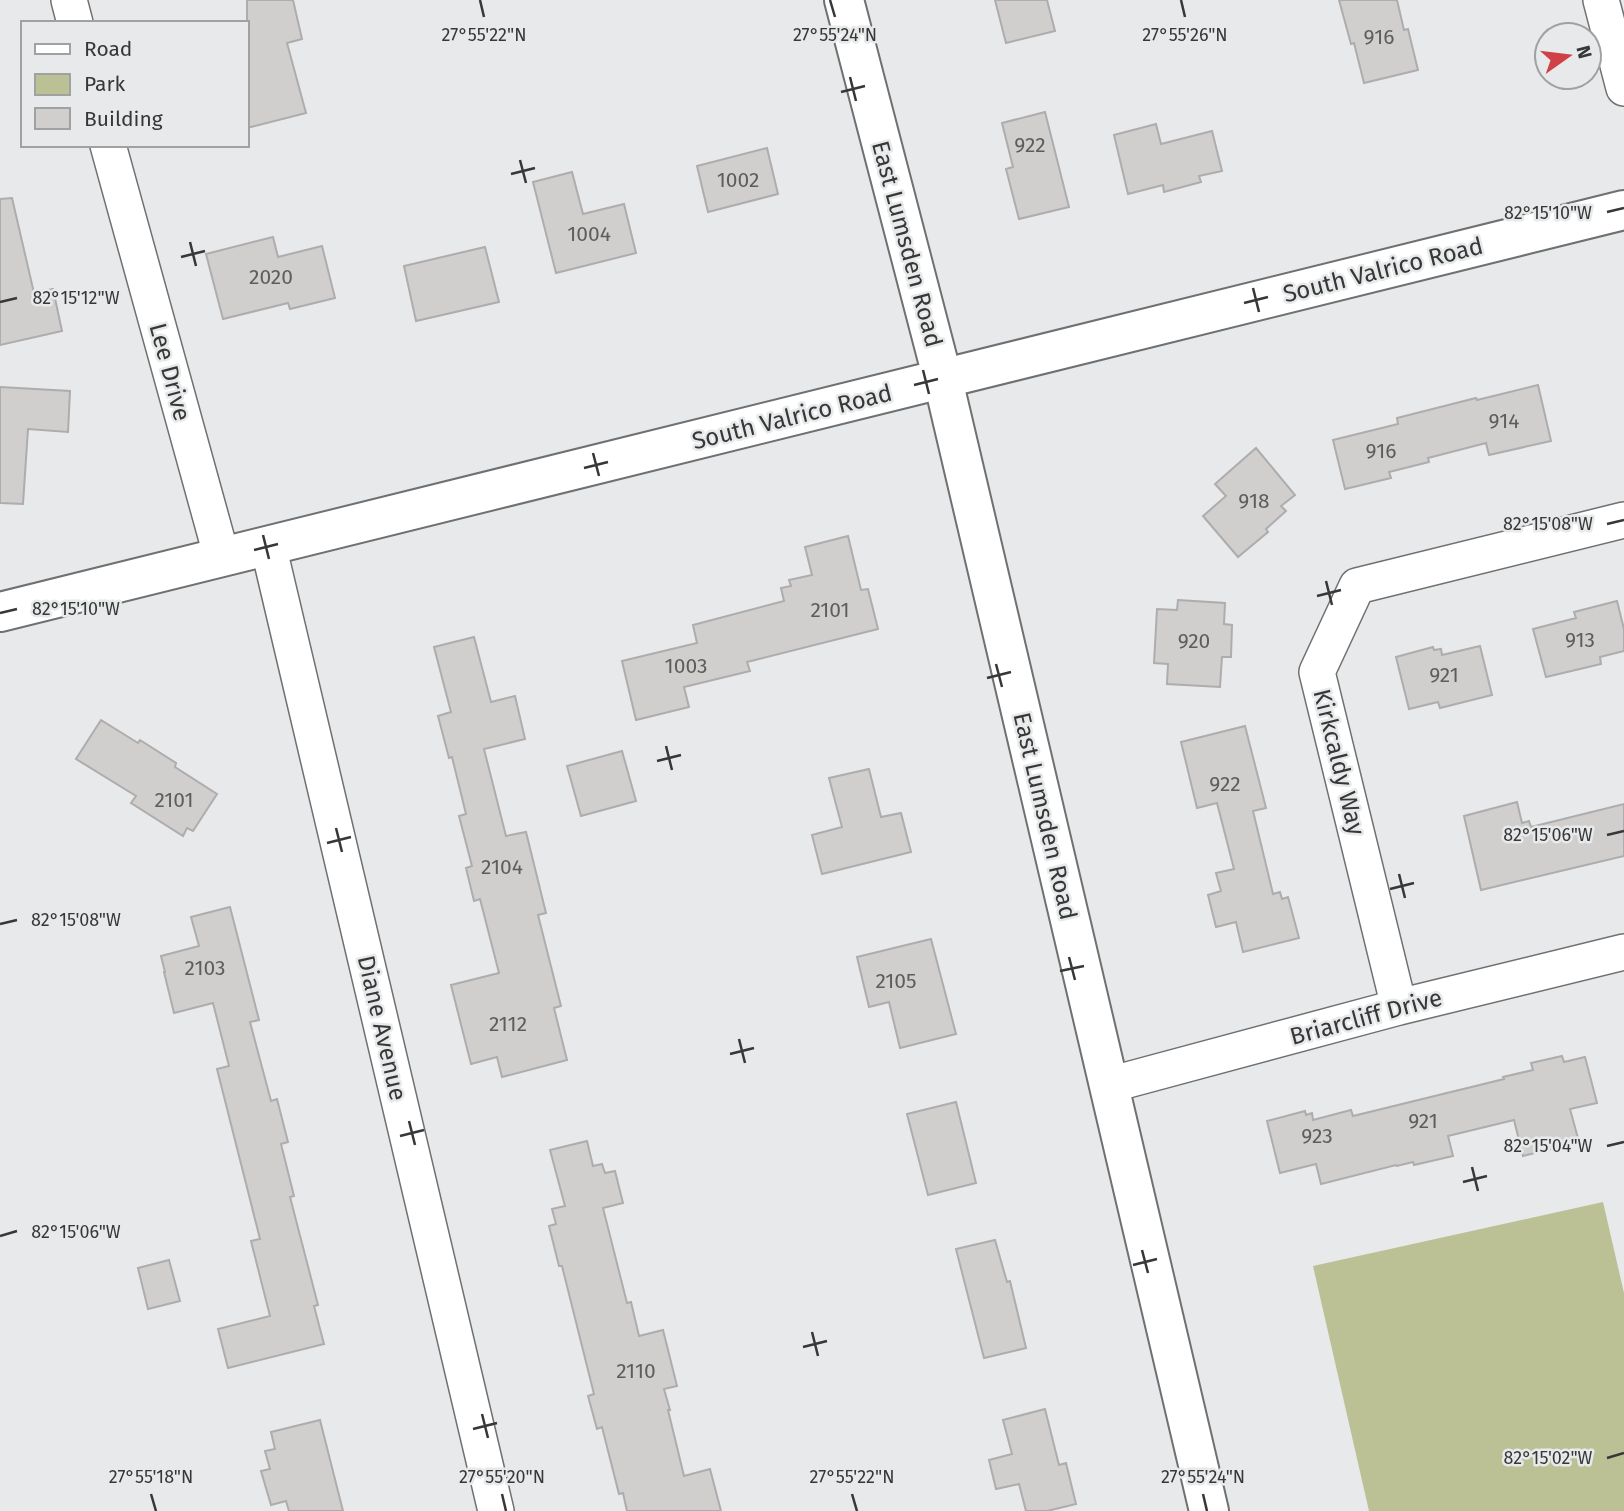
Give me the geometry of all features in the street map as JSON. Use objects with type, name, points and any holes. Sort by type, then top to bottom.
[{"type":"street","points":[[69,0],[74,21]]},
{"type":"street","name":"East Lumsden Road","points":[[844,0],[943,380],[1209,1511]]},
{"type":"street","points":[[1601,0],[1624,88]]},
{"type":"street","name":"Lee Drive","points":[[109,147],[222,558]]},
{"type":"street","name":"South Valrico Road","points":[[0,612],[1624,210]]},
{"type":"street","name":"Kirkcaldy Way","points":[[1399,1007],[1317,672],[1357,586],[1624,520]]},
{"type":"street","name":"Diane Avenue","points":[[268,545],[496,1511]]},
{"type":"street","name":"Briarcliff Drive","points":[[1109,1085],[1399,1007],[1624,952]]},
{"type":"green space","points":[[1603,1202],[1624,1293],[1624,1511],[1369,1511],[1313,1266]]},
{"type":"building","points":[[247,0],[293,0],[302,39],[287,43],[306,113],[248,128]]},
{"type":"building","points":[[995,0],[1047,0],[1055,31],[1006,43]]},
{"type":"building","points":[[1339,0],[1397,0],[1404,30],[1408,29],[1418,70],[1364,83]]},
{"type":"building","points":[[1045,112],[1069,207],[1019,219],[1006,169],[1013,167],[1002,123]]},
{"type":"building","points":[[1156,124],[1161,144],[1212,131],[1222,171],[1199,176],[1201,182],[1164,192],[1163,185],[1128,194],[1114,135]]},
{"type":"building","points":[[767,148],[778,194],[708,212],[697,166]]},
{"type":"building","points":[[572,172],[583,214],[624,204],[636,253],[556,273],[533,182]]},
{"type":"building","points":[[12,198],[34,293],[53,289],[62,331],[0,345],[0,199]]},
{"type":"building","points":[[273,237],[278,257],[322,246],[335,298],[290,309],[288,303],[223,319],[206,254]]},
{"type":"building","points":[[485,247],[499,302],[416,321],[404,266]]},
{"type":"building","points":[[1538,385],[1551,441],[1489,455],[1486,443],[1428,458],[1429,462],[1389,472],[1391,478],[1345,489],[1333,440],[1398,424],[1397,418]]},
{"type":"building","points":[[0,387],[70,391],[68,432],[28,429],[23,504],[0,503]]},
{"type":"building","points":[[1256,448],[1295,495],[1281,506],[1286,511],[1266,529],[1268,532],[1238,557],[1203,516],[1226,496],[1215,484]]},
{"type":"building","points":[[848,536],[861,590],[868,589],[878,629],[747,662],[750,671],[684,687],[689,707],[636,720],[622,661],[697,643],[693,625],[784,601],[781,588],[791,586],[789,580],[812,575],[805,547]]},
{"type":"building","points":[[1178,600],[1225,603],[1224,624],[1232,625],[1231,657],[1222,657],[1220,687],[1167,684],[1168,664],[1154,663],[1157,609],[1177,610]]},
{"type":"building","points":[[1617,601],[1624,629],[1624,651],[1600,657],[1601,664],[1546,677],[1533,629],[1576,618],[1574,612]]},
{"type":"building","points":[[474,637],[491,702],[515,696],[525,739],[484,749],[506,836],[526,832],[546,913],[538,915],[561,1006],[554,1008],[567,1060],[502,1077],[497,1057],[471,1064],[451,985],[499,973],[480,899],[474,901],[466,868],[472,866],[459,816],[466,814],[452,757],[449,758],[438,716],[451,712],[434,647]]},
{"type":"building","points":[[1480,646],[1492,695],[1440,708],[1438,702],[1409,709],[1396,657],[1433,647],[1434,650],[1441,649],[1442,655]]},
{"type":"building","points":[[101,720],[138,743],[140,740],[217,794],[193,831],[187,828],[183,836],[131,803],[136,796],[76,759]]},
{"type":"building","points":[[1245,726],[1266,808],[1253,811],[1273,894],[1280,892],[1282,899],[1288,897],[1299,938],[1243,952],[1236,922],[1216,927],[1208,895],[1221,891],[1216,873],[1234,869],[1217,803],[1197,808],[1181,742]]},
{"type":"building","points":[[622,751],[636,801],[581,816],[567,766]]},
{"type":"building","points":[[869,769],[881,817],[901,813],[911,852],[822,874],[812,835],[842,827],[829,778]]},
{"type":"building","points":[[1517,802],[1522,823],[1529,821],[1531,827],[1624,804],[1624,856],[1481,890],[1464,816]]},
{"type":"building","points":[[230,907],[259,1020],[250,1022],[271,1101],[277,1099],[288,1142],[281,1144],[294,1196],[290,1197],[318,1305],[314,1306],[324,1344],[228,1368],[218,1329],[270,1316],[251,1241],[260,1239],[217,1069],[229,1066],[213,1003],[174,1013],[161,956],[199,946],[191,917]]},
{"type":"building","points":[[931,939],[956,1034],[900,1048],[889,1002],[869,1007],[857,957]]},
{"type":"building","points":[[1562,1056],[1564,1062],[1585,1057],[1597,1103],[1570,1109],[1579,1142],[1523,1156],[1514,1120],[1448,1136],[1453,1156],[1414,1165],[1413,1162],[1396,1165],[1321,1184],[1316,1164],[1280,1173],[1267,1121],[1305,1111],[1306,1115],[1312,1113],[1313,1120],[1351,1110],[1353,1116],[1504,1079],[1503,1077],[1533,1070],[1531,1063]]},
{"type":"building","points":[[956,1102],[976,1183],[928,1195],[907,1114]]},
{"type":"building","points":[[587,1141],[593,1166],[602,1164],[605,1173],[615,1171],[623,1203],[603,1208],[627,1303],[631,1302],[639,1336],[663,1330],[677,1386],[664,1389],[684,1476],[710,1469],[721,1511],[627,1511],[623,1493],[619,1494],[602,1427],[597,1429],[588,1396],[594,1394],[562,1266],[559,1266],[549,1226],[556,1224],[552,1209],[565,1206],[550,1150]]},
{"type":"building","points":[[995,1240],[1007,1282],[1010,1281],[1026,1348],[984,1358],[956,1249]]},
{"type":"building","points":[[169,1260],[180,1301],[148,1309],[138,1268]]},
{"type":"building","points":[[1045,1409],[1059,1465],[1066,1463],[1076,1504],[1047,1511],[1026,1511],[1019,1484],[996,1489],[989,1460],[1012,1454],[1003,1420]]},
{"type":"building","points":[[320,1420],[343,1511],[289,1511],[286,1501],[271,1505],[261,1471],[270,1469],[265,1451],[275,1449],[271,1432]]}]
